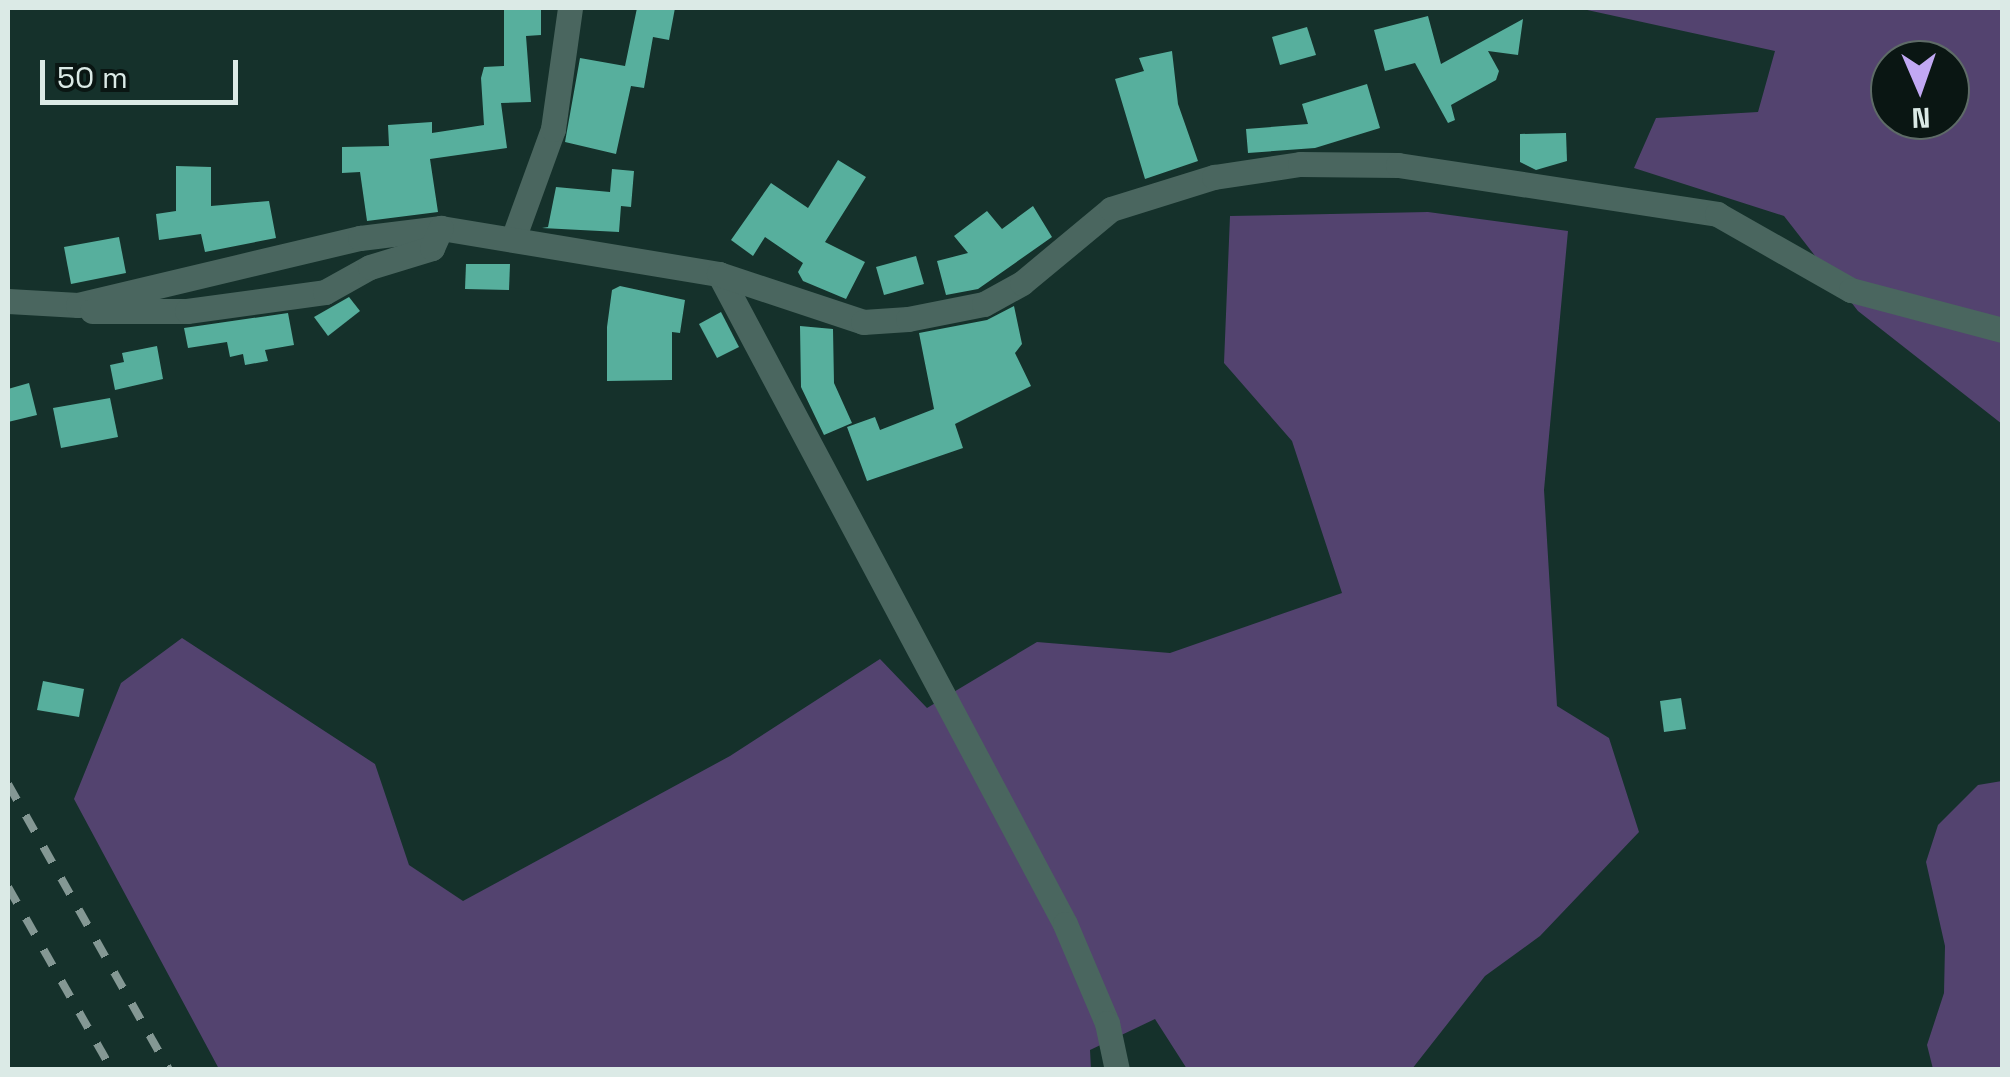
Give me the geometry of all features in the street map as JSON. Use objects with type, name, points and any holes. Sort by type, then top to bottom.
[{"type":"street","points":[[513,239],[552,130],[570,8]]},
{"type":"street","points":[[8,301],[78,305],[360,238],[441,228],[719,274],[863,322],[908,319],[984,304],[1022,283],[1111,209],[1128,203],[1214,177],[1300,164],[1398,165],[1717,214],[1851,290],[2002,330]]},
{"type":"street","points":[[78,305],[94,312],[186,311],[325,292],[370,267],[432,248],[441,228]]},
{"type":"street","points":[[719,274],[1065,924],[1108,1023],[1117,1070]]},
{"type":"shaded area","points":[[1578,8],[2002,8],[2002,424],[1858,311],[1784,216],[1634,168],[1656,118],[1758,112],[1775,51]]},
{"type":"shaded area","points":[[1428,212],[1568,231],[1544,490],[1557,706],[1609,738],[1639,832],[1540,936],[1485,976],[1412,1069],[1187,1069],[1155,1019],[1090,1050],[1091,1069],[219,1069],[74,799],[121,683],[182,638],[375,764],[409,865],[463,901],[730,756],[880,659],[927,708],[1037,642],[1170,653],[1342,593],[1292,441],[1224,363],[1230,216]]},
{"type":"shaded area","points":[[2002,781],[2002,1069],[1933,1069],[1927,1045],[1944,993],[1945,946],[1926,862],[1938,825],[1978,785]]},
{"type":"building","points":[[504,8],[541,8],[541,35],[526,36],[531,102],[501,103],[507,148],[430,159],[438,212],[367,221],[360,172],[342,173],[342,147],[389,146],[388,125],[432,122],[432,133],[484,125],[481,78],[484,67],[504,66]]},
{"type":"building","points":[[637,8],[675,8],[669,40],[653,37],[644,88],[631,86],[616,154],[565,142],[580,58],[625,66]]},
{"type":"building","points":[[1428,16],[1441,64],[1523,19],[1518,55],[1488,51],[1499,71],[1496,80],[1451,105],[1455,120],[1448,123],[1415,63],[1385,71],[1374,30]]},
{"type":"building","points":[[1307,27],[1316,55],[1280,65],[1272,37]]},
{"type":"building","points":[[1172,51],[1178,104],[1198,161],[1145,179],[1115,79],[1144,71],[1139,58]]},
{"type":"building","points":[[1367,84],[1380,128],[1315,148],[1248,153],[1246,129],[1308,124],[1302,104]]},
{"type":"building","points":[[1566,133],[1567,161],[1536,170],[1520,162],[1520,134]]},
{"type":"building","points":[[838,160],[866,177],[825,242],[865,262],[846,299],[803,281],[798,272],[803,263],[765,237],[753,256],[731,240],[771,183],[808,208]]},
{"type":"building","points":[[176,166],[211,167],[211,206],[269,201],[276,238],[205,252],[201,234],[159,240],[156,214],[176,211]]},
{"type":"building","points":[[612,169],[634,171],[631,207],[621,206],[619,232],[542,228],[548,227],[556,187],[610,192]]},
{"type":"building","points":[[1033,206],[1052,237],[978,289],[946,295],[937,261],[968,253],[954,236],[987,211],[1002,229]]},
{"type":"building","points":[[119,237],[126,273],[71,284],[64,247]]},
{"type":"building","points":[[916,256],[924,284],[884,295],[876,267]]},
{"type":"building","points":[[466,264],[510,264],[509,290],[465,289]]},
{"type":"building","points":[[620,286],[685,300],[680,333],[672,332],[672,380],[607,381],[612,290]]},
{"type":"building","points":[[349,297],[360,311],[328,336],[314,317]]},
{"type":"building","points":[[1014,306],[1022,344],[1015,353],[1031,386],[955,424],[963,448],[867,481],[847,427],[875,417],[880,430],[934,409],[919,333],[987,320]]},
{"type":"building","points":[[721,312],[739,347],[717,358],[699,324]]},
{"type":"building","points":[[288,313],[294,345],[265,350],[268,361],[245,365],[243,354],[230,357],[227,342],[188,348],[184,328]]},
{"type":"building","points":[[800,326],[833,329],[834,383],[852,423],[824,435],[801,387]]},
{"type":"building","points":[[157,346],[163,379],[115,390],[110,365],[124,362],[122,353]]},
{"type":"building","points":[[29,383],[37,415],[8,422],[8,389]]},
{"type":"building","points":[[110,398],[118,437],[61,448],[53,408]]},
{"type":"building","points":[[43,681],[84,689],[79,717],[37,710]]},
{"type":"building","points":[[1681,698],[1686,729],[1664,732],[1660,701]]},
{"type":"railway","points":[[8,784],[169,1070]]},
{"type":"railway","points":[[8,887],[112,1070]]}]
